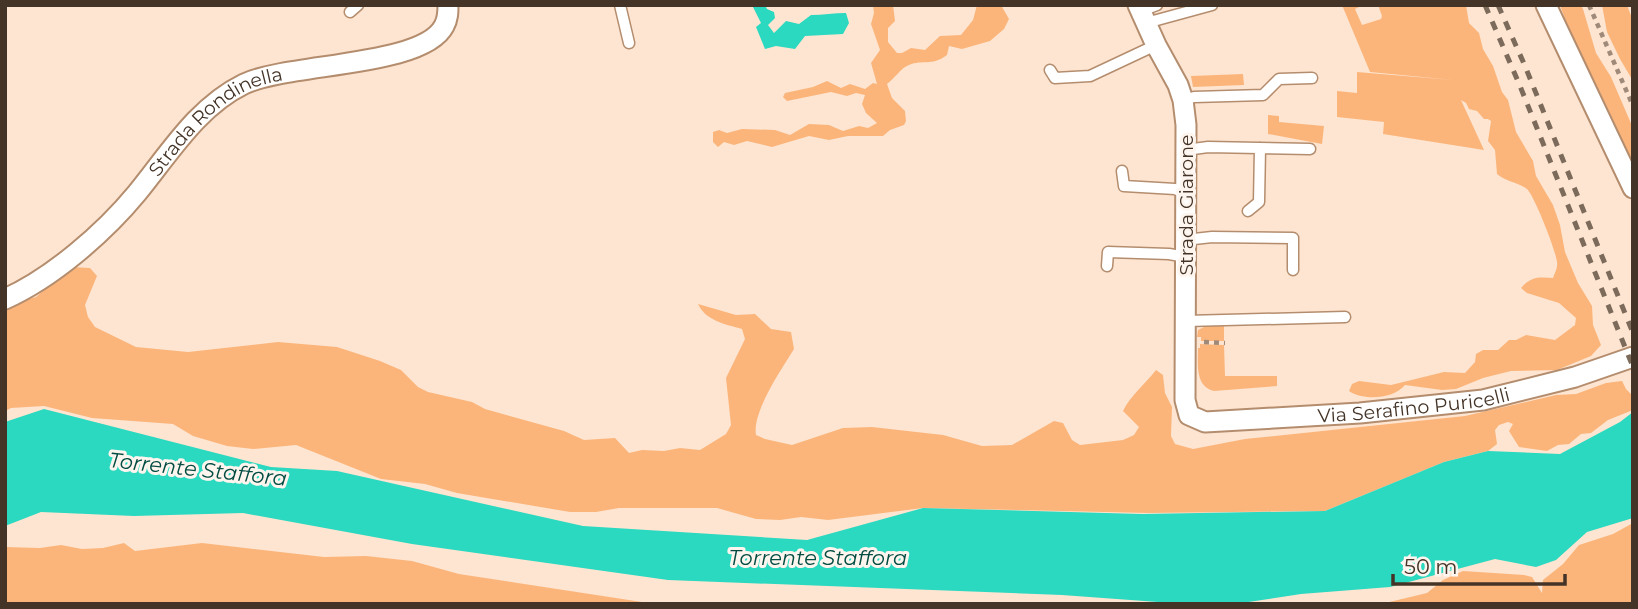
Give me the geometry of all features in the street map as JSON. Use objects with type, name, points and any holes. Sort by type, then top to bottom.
[{"type":"street","name":"Strada Rondinella","points":[[5,299],[23,291],[95,238],[136,194],[206,109],[227,93],[264,76],[381,58],[414,50],[444,28],[448,5]]},
{"type":"street","points":[[1546,5],[1633,188]]},
{"type":"street","name":"Strada Giarone","points":[[1146,11],[1156,45],[1173,73],[1183,100],[1186,150],[1185,400],[1189,415]]},
{"type":"street","name":"Via Serafino Puricelli","points":[[1189,415],[1205,422],[1360,413],[1483,400],[1575,377],[1633,357]]},
{"type":"lane","points":[[620,5],[629,43]]},
{"type":"lane","points":[[1146,11],[1212,5]]},
{"type":"lane","points":[[1050,70],[1055,78],[1090,76],[1156,45]]},
{"type":"lane","points":[[1183,100],[1194,96],[1263,95],[1279,79],[1312,78]]},
{"type":"lane","points":[[1186,150],[1208,147],[1310,149]]},
{"type":"lane","points":[[1248,211],[1259,202],[1260,148]]},
{"type":"lane","points":[[1122,171],[1124,186],[1175,189],[1185,193]]},
{"type":"lane","points":[[1107,267],[1108,252],[1169,254],[1212,237],[1293,238],[1293,270]]},
{"type":"lane","points":[[1186,321],[1345,317]]},
{"type":"path","points":[[1589,5],[1633,106]]},
{"type":"shaded area","points":[[873,5],[893,5],[895,21],[888,28],[888,42],[897,53],[911,48],[925,50],[940,36],[961,35],[973,20],[977,5],[1001,5],[1009,19],[1004,29],[990,41],[962,49],[949,46],[947,55],[941,59],[906,66],[887,84],[892,98],[905,111],[906,121],[904,125],[883,136],[848,136],[829,140],[809,136],[772,147],[747,141],[734,145],[724,142],[718,147],[713,142],[713,132],[719,130],[727,133],[742,129],[775,130],[790,135],[809,124],[829,125],[843,131],[859,126],[868,128],[877,123],[866,113],[862,104],[865,95],[856,93],[847,96],[831,92],[787,101],[783,97],[785,93],[827,81],[841,88],[850,84],[865,89],[873,83],[877,84],[871,63],[880,50],[871,24]]},
{"type":"shaded area","points":[[1342,5],[1363,5],[1355,9],[1362,25],[1381,19],[1378,5],[1466,5],[1469,23],[1479,33],[1483,49],[1508,100],[1516,132],[1553,205],[1565,252],[1578,283],[1592,306],[1593,325],[1601,345],[1591,356],[1557,370],[1511,371],[1456,389],[1405,385],[1394,393],[1378,397],[1362,396],[1349,391],[1352,384],[1359,381],[1391,385],[1444,372],[1465,373],[1475,362],[1476,354],[1483,350],[1498,350],[1509,340],[1526,335],[1555,340],[1575,325],[1576,318],[1559,303],[1527,293],[1521,288],[1536,278],[1553,278],[1557,262],[1530,193],[1497,174],[1495,150],[1488,141],[1491,121],[1469,109],[1461,100],[1484,150],[1383,134],[1384,122],[1337,117],[1337,91],[1357,93],[1357,72],[1453,80],[1370,72]]},
{"type":"shaded area","points":[[1560,5],[1581,5],[1583,9],[1596,53],[1611,77],[1633,128],[1633,163],[1573,41]]},
{"type":"shaded area","points":[[1602,5],[1627,5],[1633,21],[1633,81],[1607,32]]},
{"type":"shaded area","points":[[1243,74],[1244,85],[1193,87],[1191,76]]},
{"type":"shaded area","points":[[1268,115],[1279,116],[1279,122],[1324,126],[1322,144],[1268,134]]},
{"type":"shaded area","points":[[71,267],[90,268],[97,276],[85,305],[88,317],[95,327],[136,347],[188,352],[278,342],[337,347],[401,370],[418,387],[428,392],[472,402],[485,409],[564,431],[584,440],[615,438],[629,453],[680,448],[700,450],[726,434],[731,425],[726,378],[745,339],[742,329],[711,318],[698,304],[736,315],[755,314],[771,329],[791,332],[794,349],[763,403],[758,415],[756,435],[792,445],[843,428],[872,427],[943,435],[982,446],[1012,445],[1054,421],[1063,423],[1072,440],[1080,445],[1123,440],[1134,435],[1139,427],[1123,411],[1156,370],[1163,375],[1165,393],[1172,407],[1171,436],[1175,444],[1193,449],[1245,439],[1465,416],[1556,395],[1576,394],[1606,383],[1622,381],[1633,396],[1633,410],[1608,420],[1591,433],[1581,434],[1569,444],[1558,445],[1547,451],[1519,447],[1509,431],[1513,424],[1508,422],[1499,425],[1495,430],[1497,444],[1488,451],[1444,462],[1325,511],[1148,513],[923,508],[828,520],[801,517],[756,519],[717,508],[619,508],[596,512],[570,512],[457,493],[425,484],[381,479],[296,445],[253,449],[227,446],[193,436],[173,424],[92,418],[44,406],[11,408],[5,411],[5,306],[36,297]]},
{"type":"shaded area","points":[[1208,325],[1224,325],[1224,341],[1201,341],[1201,337],[1197,337],[1198,330]]},
{"type":"shaded area","points":[[1200,344],[1224,345],[1225,376],[1277,376],[1277,386],[1214,391],[1208,388],[1203,385],[1199,374]]},
{"type":"shaded area","points":[[1633,523],[1633,604],[1381,604],[1427,593],[1443,580],[1463,571],[1532,577],[1542,593],[1543,580],[1563,564],[1579,545],[1613,534]]},
{"type":"shaded area","points":[[124,543],[135,551],[202,543],[324,557],[366,556],[412,561],[459,574],[655,604],[5,604],[5,547],[40,548],[61,545],[82,549]]},
{"type":"water","points":[[752,5],[765,5],[774,12],[775,18],[768,25],[774,33],[786,21],[799,24],[811,15],[846,13],[849,23],[843,34],[805,36],[795,49],[776,46],[765,49],[756,27],[761,23]]},
{"type":"water","name":"Torrente Staffora","points":[[44,409],[271,467],[337,471],[583,526],[807,540],[923,508],[1142,514],[1325,511],[1444,462],[1488,451],[1560,454],[1620,422],[1633,412],[1633,518],[1587,532],[1556,560],[1536,567],[1495,559],[1390,587],[1301,594],[1235,604],[1185,604],[1062,595],[668,580],[412,544],[243,513],[134,516],[41,512],[5,526],[5,422]]},
{"type":"railway","points":[[1485,5],[1633,367]]},
{"type":"railway","points":[[1498,5],[1633,333]]}]
